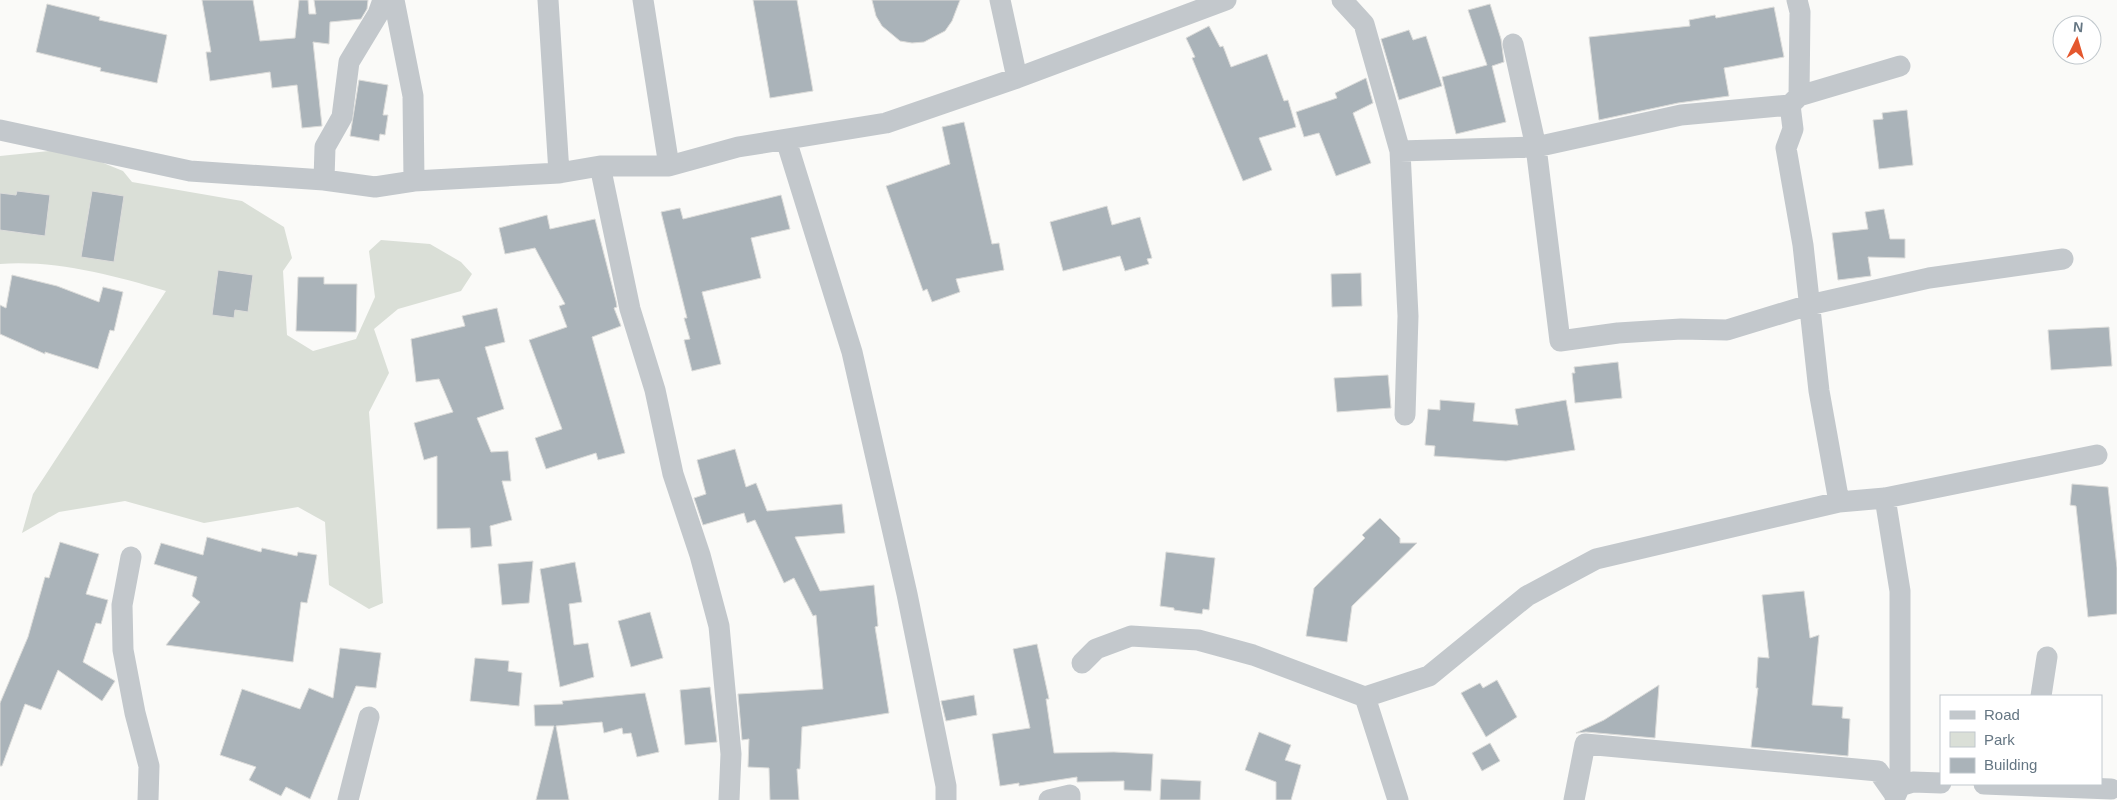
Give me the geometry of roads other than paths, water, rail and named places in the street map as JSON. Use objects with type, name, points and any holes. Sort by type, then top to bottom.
[{"type":"street","points":[[324,180],[325,148],[342,117],[348,62],[378,14],[383,0]]},
{"type":"street","points":[[394,0],[413,96],[414,182]]},
{"type":"street","points":[[548,0],[559,173]]},
{"type":"street","points":[[643,0],[669,166]]},
{"type":"street","points":[[1000,0],[1017,78]]},
{"type":"street","points":[[0,130],[190,171],[324,180],[375,187],[414,182],[559,173],[600,166],[669,166],[738,148],[886,123],[1017,78],[1226,0]]},
{"type":"street","points":[[1342,0],[1364,24],[1400,151],[1408,316],[1405,415]]},
{"type":"street","points":[[1797,0],[1800,12],[1793,129],[1786,148],[1803,245],[1818,391],[1839,502]]},
{"type":"street","points":[[1513,44],[1536,147],[1560,341],[1618,333],[1681,329],[1727,330],[1808,305],[1929,278],[2063,259]]},
{"type":"street","points":[[1400,151],[1536,147],[1681,115],[1794,100],[1900,66]]},
{"type":"street","points":[[786,140],[852,352],[907,594],[946,786],[946,800]]},
{"type":"street","points":[[600,166],[630,309],[655,390],[673,474],[700,555],[719,626],[731,754],[729,800]]},
{"type":"street","points":[[1082,663],[1096,649],[1132,636],[1198,640],[1253,655],[1365,697],[1429,676],[1527,596],[1596,559],[1839,502],[1885,498],[2096,455]]},
{"type":"street","points":[[1885,498],[1900,591],[1897,794]]},
{"type":"street","points":[[130,557],[122,605],[123,650],[135,713],[149,766],[148,800]]},
{"type":"street","points":[[2041,695],[2046,657]]},
{"type":"street","points":[[1365,697],[1398,800]]},
{"type":"street","points":[[348,800],[369,717]]},
{"type":"street","points":[[1574,800],[1586,744],[1878,771],[1897,794]]},
{"type":"street","points":[[1897,794],[1913,782],[1940,783]]},
{"type":"street","points":[[2045,785],[2111,789]]},
{"type":"street","points":[[1049,800],[1070,795],[1070,800]]}]
